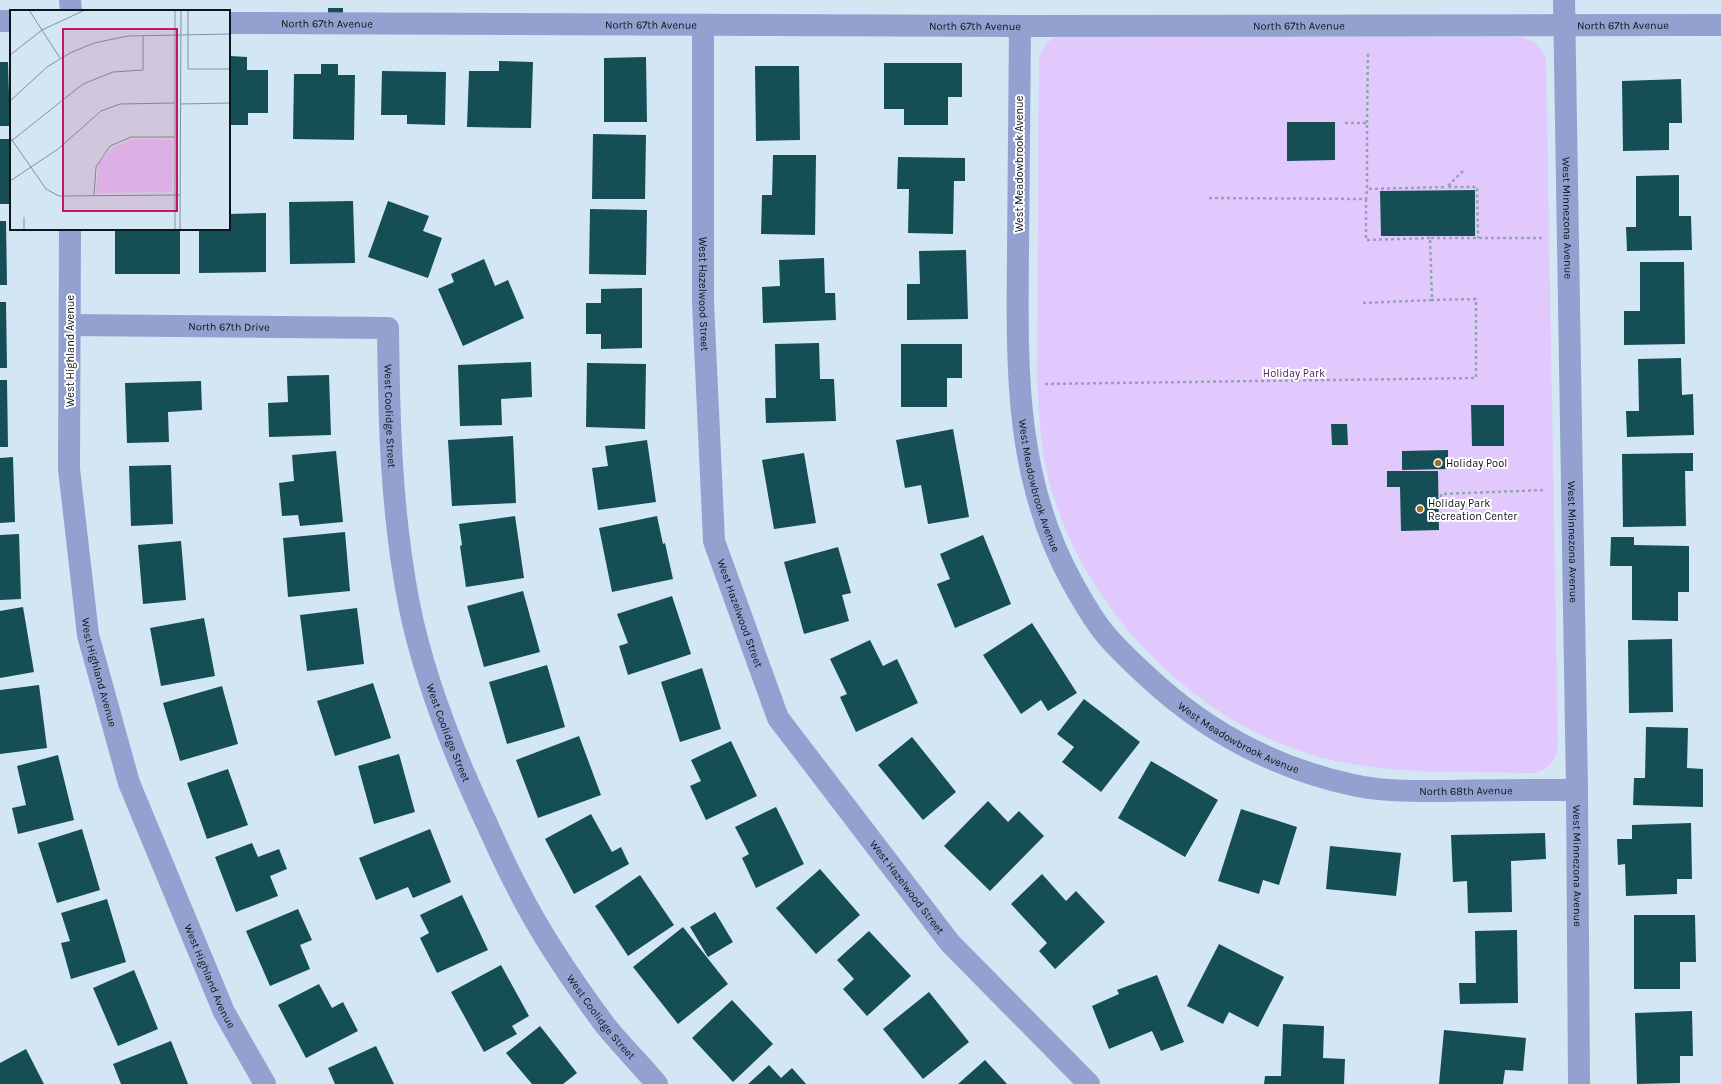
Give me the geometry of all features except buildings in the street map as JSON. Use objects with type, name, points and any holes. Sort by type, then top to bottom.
[{"type":"street","points":[[70,0],[71,10]]},
{"type":"street","name":"West Minnezona Avenue","points":[[1564,0],[1577,790],[1579,1084]]},
{"type":"street","name":"North 67th Avenue","points":[[230,23],[1020,26],[1721,25]]},
{"type":"street","name":"West Hazelwood Street","points":[[703,25],[703,302],[714,541],[775,710],[782,724],[950,943],[1089,1084]]},
{"type":"street","name":"West Meadowbrook Avenue","points":[[1020,26],[1018,345],[1020,401],[1024,437],[1033,486],[1046,528],[1060,561],[1078,594],[1104,634],[1139,669],[1190,713],[1213,729],[1280,763],[1354,786]]},
{"type":"street","name":"West Highland Avenue","points":[[70,230],[69,469],[88,635],[129,783],[224,1012],[265,1084]]},
{"type":"street","name":"North 67th Drive","points":[[70,325],[388,328]]},
{"type":"street","name":"West Coolidge Street","points":[[388,328],[389,432],[400,549],[409,604],[422,655],[443,720],[465,778],[512,876],[544,935],[606,1026],[657,1084]]},
{"type":"street","name":"North 68th Avenue","points":[[1354,786],[1397,791],[1577,790]]},
{"type":"path","points":[[1368,49],[1366,240],[1430,238],[1545,238]]},
{"type":"path","points":[[1345,123],[1367,123]]},
{"type":"path","points":[[1447,187],[1463,171]]},
{"type":"path","points":[[1367,189],[1447,187],[1477,188],[1478,238]]},
{"type":"path","points":[[1209,198],[1366,199]]},
{"type":"path","points":[[1430,238],[1432,300]]},
{"type":"path","points":[[1042,384],[1476,378],[1476,299],[1363,303]]},
{"type":"path","points":[[1442,514],[1441,494],[1549,490]]},
{"type":"green space","name":"Holiday Park","points":[[1056,37],[1521,37],[1534,42],[1543,52],[1546,61],[1558,746],[1556,756],[1548,767],[1534,773],[1399,770],[1345,763],[1318,757],[1287,746],[1244,726],[1204,701],[1166,670],[1132,634],[1102,595],[1077,553],[1058,509],[1045,463],[1040,422],[1037,380],[1039,59],[1045,46]]},
{"type":"place","name":"Holiday Pool","points":[[1438,463]]},
{"type":"place","name":"Holiday Park Recreation Center","points":[[1420,509]]}]
